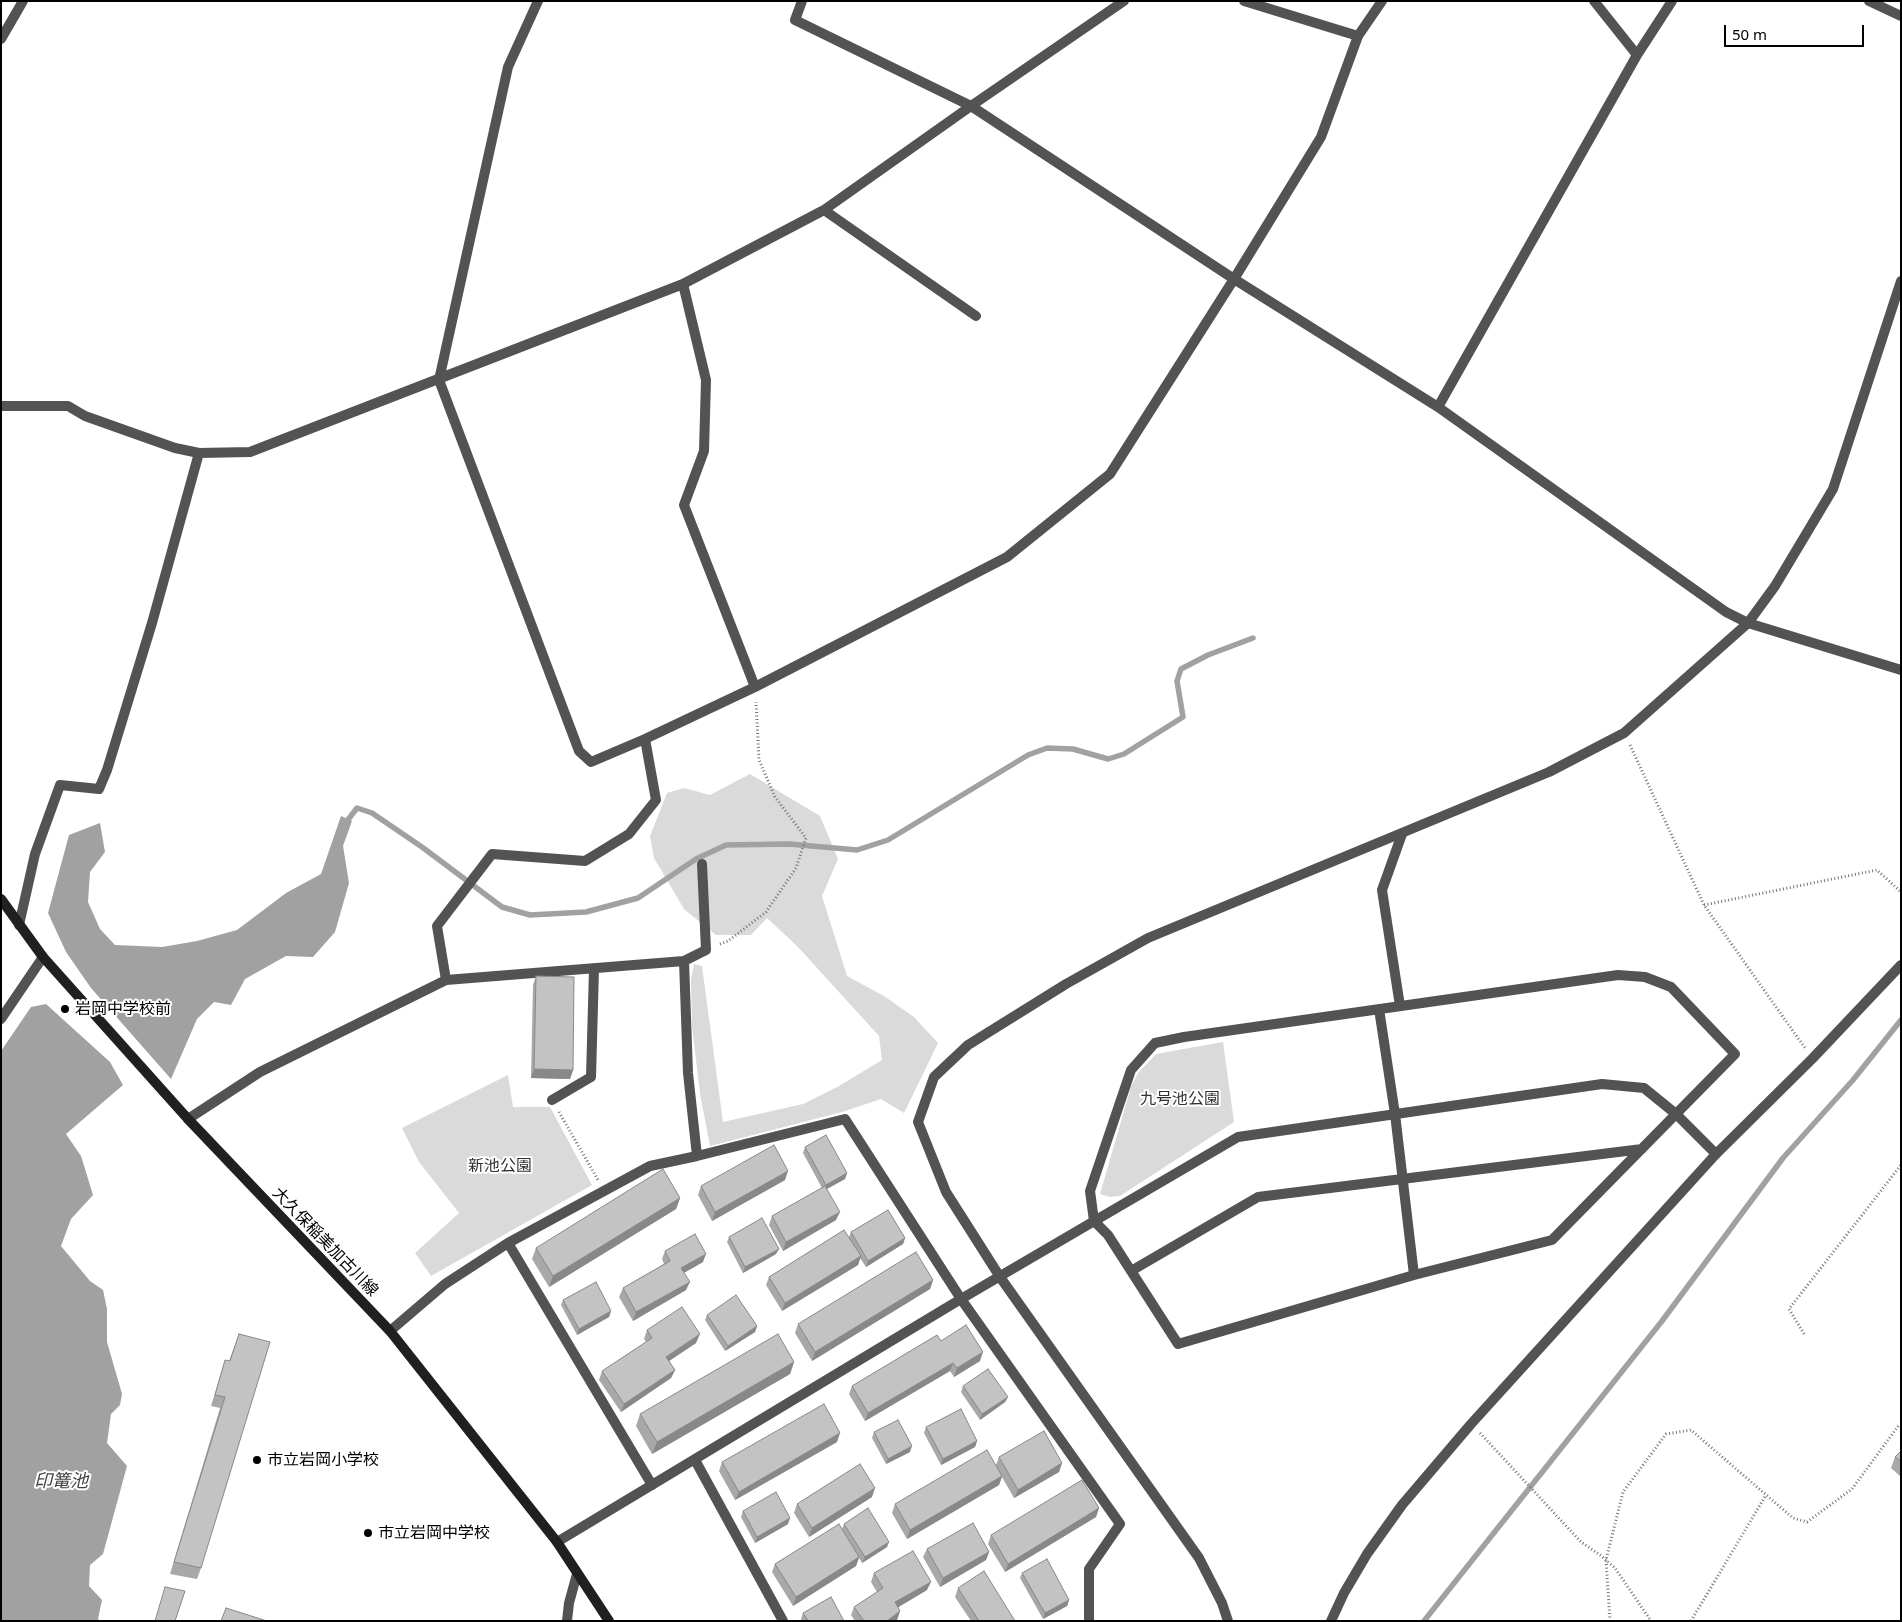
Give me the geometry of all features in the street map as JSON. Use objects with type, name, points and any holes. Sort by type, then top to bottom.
[{"type":"main road","name":"大久保稲美加古川線","points":[[1,899],[43,957],[188,1119],[390,1331],[557,1542],[609,1621]]},
{"type":"street","points":[[1,39],[23,1]]},
{"type":"street","points":[[538,1],[508,68],[439,380],[579,751],[591,762],[645,740],[755,687],[1006,556],[1110,474],[1234,279],[1321,137],[1358,36],[1382,1]]},
{"type":"street","points":[[802,1],[795,20],[971,106],[1234,279],[1438,407],[1726,612],[1748,623],[1901,670]]},
{"type":"street","points":[[1,406],[68,406],[85,416],[175,448],[199,453],[250,452],[683,284],[824,210],[1124,1]]},
{"type":"street","points":[[1244,1],[1358,36]]},
{"type":"street","points":[[1594,1],[1637,55]]},
{"type":"street","points":[[1438,407],[1637,55],[1672,1]]},
{"type":"street","points":[[1869,1],[1901,16]]},
{"type":"street","points":[[824,210],[976,316]]},
{"type":"street","points":[[1228,1621],[1222,1603],[1199,1558],[1000,1277],[946,1192],[918,1122],[934,1077],[968,1046],[1066,984],[1148,938],[1549,772],[1624,734],[1748,623],[1775,586],[1833,489],[1901,281]]},
{"type":"street","points":[[683,284],[706,380],[704,451],[684,505],[755,687]]},
{"type":"street","points":[[19,925],[35,854],[60,785],[98,789],[108,770],[199,453]]},
{"type":"street","points":[[446,980],[437,926],[492,854],[585,861],[629,834],[656,800],[645,740]]},
{"type":"street","points":[[1400,1006],[1382,890],[1402,834]]},
{"type":"street","points":[[188,1119],[260,1072],[446,980],[684,961],[706,950],[702,864]]},
{"type":"street","points":[[1,1019],[43,957]]},
{"type":"street","points":[[684,961],[688,1073],[697,1156]]},
{"type":"street","points":[[1331,1621],[1353,1578],[1382,1533],[1402,1505],[1471,1424],[1716,1154],[1901,965]]},
{"type":"street","points":[[552,1100],[591,1077],[594,969]]},
{"type":"street","points":[[1618,975],[1645,977],[1671,987],[1735,1054],[1552,1240],[1414,1275],[1178,1344],[1108,1235],[1094,1221],[1090,1191],[1131,1070],[1155,1043],[1184,1037],[1400,1006],[1618,975]]},
{"type":"street","points":[[1379,1009],[1395,1114],[1414,1275]]},
{"type":"street","points":[[557,1542],[961,1299],[1238,1138],[1602,1084],[1644,1088],[1676,1114],[1716,1154]]},
{"type":"street","points":[[390,1331],[445,1284],[508,1243],[650,1166],[845,1119],[961,1299],[1120,1524],[1089,1569],[1088,1621]]},
{"type":"street","points":[[1131,1271],[1258,1197],[1642,1149]]},
{"type":"street","points":[[508,1243],[652,1485]]},
{"type":"street","points":[[695,1460],[784,1621]]},
{"type":"street","points":[[567,1621],[569,1603],[577,1574]]},
{"type":"path","points":[[706,950],[728,941],[766,912],[796,868],[806,838],[775,797],[759,760],[755,687]]},
{"type":"path","points":[[1624,734],[1704,905],[1812,1058]]},
{"type":"path","points":[[1704,905],[1877,870],[1901,892]]},
{"type":"path","points":[[552,1100],[605,1192]]},
{"type":"path","points":[[1804,1334],[1789,1309],[1901,1165]]},
{"type":"path","points":[[1471,1424],[1580,1542],[1615,1568],[1651,1621]]},
{"type":"path","points":[[1610,1621],[1606,1560],[1623,1492],[1666,1434],[1691,1430],[1793,1518],[1807,1522],[1852,1489],[1899,1425]]},
{"type":"path","points":[[1691,1621],[1766,1495]]},
{"type":"green space","points":[[750,774],[820,816],[838,859],[822,896],[847,976],[884,996],[914,1017],[938,1043],[904,1113],[881,1099],[842,1112],[710,1146],[700,1094],[692,1026],[691,979],[694,964],[702,966],[723,1122],[803,1104],[839,1086],[882,1060],[879,1036],[798,947],[767,918],[751,935],[716,935],[684,909],[654,858],[650,836],[667,793],[684,788],[710,795]]},
{"type":"green space","name":"九号池公園","points":[[1223,1042],[1234,1122],[1120,1196],[1110,1197],[1100,1194],[1131,1087],[1138,1073],[1156,1054]]},
{"type":"green space","name":"新池公園","points":[[508,1075],[513,1107],[550,1107],[592,1185],[431,1276],[415,1253],[459,1213],[419,1162],[402,1128]]},
{"type":"water","points":[[341,816],[352,821],[343,846],[349,883],[335,932],[313,957],[286,956],[245,979],[231,1005],[214,1002],[197,1019],[171,1079],[91,988],[66,952],[48,913],[69,835],[100,823],[105,852],[90,872],[88,902],[100,929],[115,945],[162,947],[197,941],[237,930],[286,893],[321,874]]},
{"type":"water","name":"印篭池","points":[[46,1004],[110,1062],[123,1085],[66,1134],[81,1156],[93,1195],[71,1219],[61,1246],[90,1281],[103,1290],[107,1309],[107,1342],[122,1394],[120,1405],[111,1414],[107,1443],[127,1466],[103,1554],[90,1565],[89,1586],[102,1600],[98,1619],[100,1621],[1,1621],[1,1051],[31,1007]]},
{"type":"building","points":[[536,976],[574,977],[573,1070],[534,1069]]},
{"type":"building","points":[[826,1135],[847,1173],[826,1185],[805,1147]]},
{"type":"building","points":[[774,1145],[788,1171],[715,1212],[701,1186]]},
{"type":"building","points":[[663,1169],[680,1198],[553,1276],[536,1248]]},
{"type":"building","points":[[825,1186],[840,1212],[786,1242],[772,1216]]},
{"type":"building","points":[[888,1210],[905,1238],[868,1261],[851,1232]]},
{"type":"building","points":[[762,1218],[779,1249],[745,1267],[729,1237]]},
{"type":"building","points":[[844,1230],[861,1256],[785,1303],[769,1277]]},
{"type":"building","points":[[695,1234],[706,1254],[681,1268],[690,1282],[636,1312],[623,1288],[670,1261],[665,1251]]},
{"type":"building","points":[[916,1252],[933,1280],[815,1352],[798,1324]]},
{"type":"building","points":[[596,1282],[611,1311],[579,1329],[563,1300]]},
{"type":"building","points":[[736,1295],[757,1326],[728,1346],[707,1315]]},
{"type":"building","points":[[682,1307],[700,1334],[666,1357],[675,1370],[624,1404],[602,1371],[652,1338],[647,1330]]},
{"type":"building","points":[[966,1325],[983,1352],[957,1368],[953,1363],[868,1413],[852,1386],[937,1335],[941,1341]]},
{"type":"building","points":[[239,1334],[270,1342],[201,1568],[174,1562],[225,1397],[215,1395],[225,1360],[230,1361]]},
{"type":"building","points":[[778,1334],[794,1362],[657,1442],[640,1414]]},
{"type":"building","points":[[988,1369],[1008,1397],[982,1414],[963,1386]]},
{"type":"building","points":[[824,1404],[840,1433],[739,1492],[722,1462]]},
{"type":"building","points":[[961,1409],[977,1441],[943,1459],[926,1427]]},
{"type":"building","points":[[898,1420],[912,1446],[888,1459],[874,1432]]},
{"type":"building","points":[[1044,1431],[1062,1463],[1018,1490],[999,1457]]},
{"type":"building","points":[[987,1450],[1002,1476],[910,1530],[895,1504]]},
{"type":"building","points":[[1901,1451],[1901,1461],[1895,1457]]},
{"type":"building","points":[[860,1464],[875,1488],[812,1528],[797,1504]]},
{"type":"building","points":[[1082,1480],[1099,1508],[1008,1564],[991,1535]]},
{"type":"building","points":[[776,1492],[790,1518],[757,1537],[743,1511]]},
{"type":"building","points":[[868,1508],[889,1542],[865,1557],[844,1524]]},
{"type":"building","points":[[973,1523],[989,1552],[943,1578],[927,1549]]},
{"type":"building","points":[[839,1524],[859,1557],[796,1597],[775,1564]]},
{"type":"building","points":[[913,1551],[931,1582],[895,1602],[900,1611],[887,1621],[864,1621],[854,1607],[883,1588],[874,1573]]},
{"type":"building","points":[[1047,1559],[1069,1600],[1045,1613],[1022,1573]]},
{"type":"building","points":[[984,1571],[1015,1621],[979,1621],[958,1588]]},
{"type":"building","points":[[165,1587],[185,1591],[175,1621],[155,1621]]},
{"type":"building","points":[[831,1597],[844,1621],[808,1621],[803,1613]]},
{"type":"building","points":[[226,1608],[267,1621],[221,1621]]},
{"type":"waterway","points":[[344,825],[357,808],[372,813],[422,847],[502,907],[530,915],[586,912],[638,898],[696,859],[726,845],[789,844],[857,850],[888,840],[1028,755],[1047,748],[1073,749],[1108,759],[1124,754],[1183,717],[1177,681],[1181,669],[1208,655],[1253,638]]},
{"type":"waterway","points":[[1424,1621],[1662,1321],[1783,1158],[1853,1080],[1901,1020]]},
{"type":"place","name":"岩岡中学校前","points":[[65,1009]]},
{"type":"place","name":"市立岩岡小学校","points":[[257,1460]]},
{"type":"place","name":"市立岩岡中学校","points":[[368,1533]]}]
